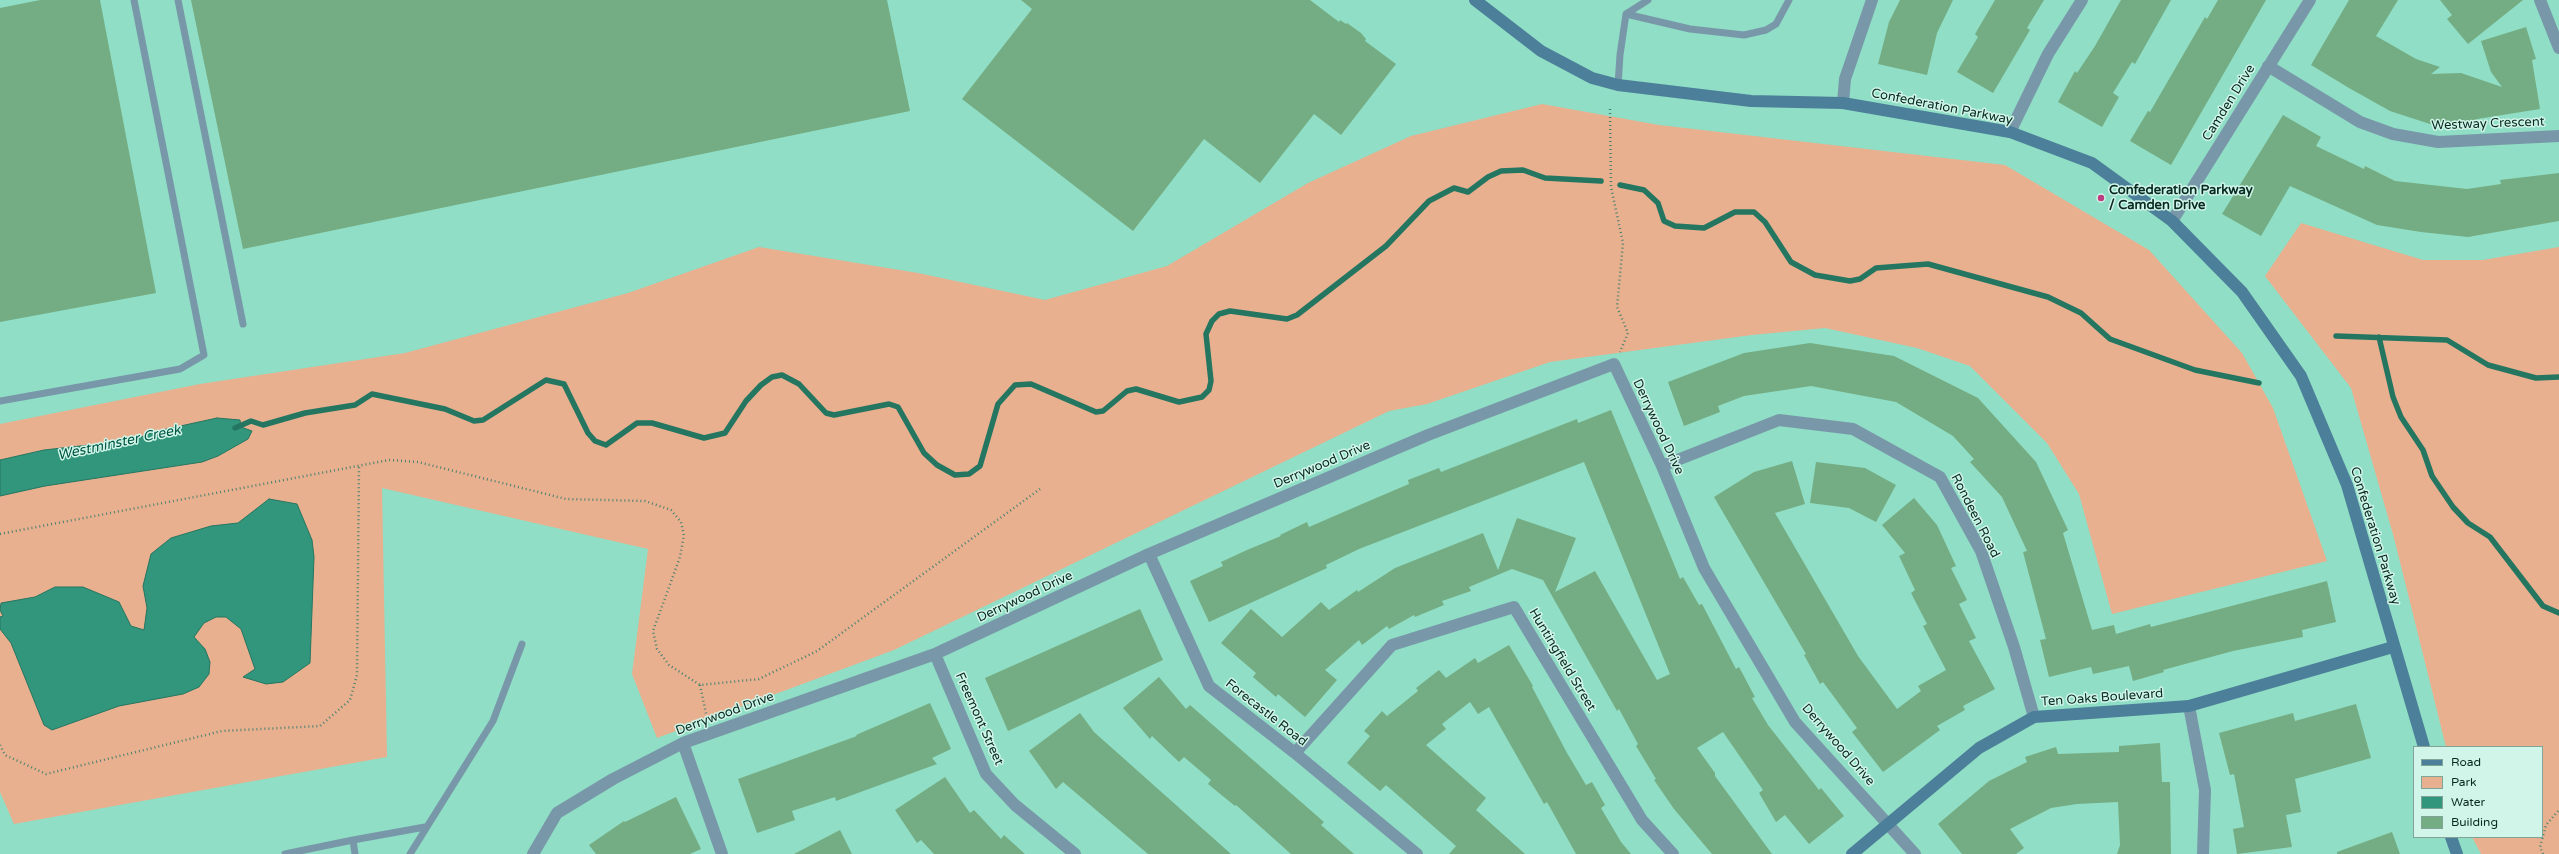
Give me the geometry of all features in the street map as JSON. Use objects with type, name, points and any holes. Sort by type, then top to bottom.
[{"type":"street","name":"Confederation Parkway","points":[[1475,0],[1541,51],[1592,78],[1618,85],[1751,101],[1843,103],[2010,132],[2092,163],[2172,221],[2242,292],[2301,376],[2347,485],[2393,647],[2424,746]]},
{"type":"street","points":[[1843,103],[1844,79],[1872,0]]},
{"type":"street","points":[[2010,132],[2048,54],[2082,0]]},
{"type":"street","name":"Camden Drive","points":[[2172,221],[2310,0]]},
{"type":"street","points":[[2540,0],[2559,48]]},
{"type":"street","name":"Westway Crescent","points":[[2268,66],[2360,122],[2393,134],[2438,142],[2559,136]]},
{"type":"street","name":"Derrywood Drive","points":[[533,854],[557,813],[612,780],[683,743],[935,654],[1149,554],[1428,435],[1614,364],[1662,466],[1704,568],[1795,722],[1915,854]]},
{"type":"street","name":"Rondeen Road","points":[[1662,466],[1779,420],[1853,429],[1940,477],[1981,552],[2014,647],[2034,717]]},
{"type":"street","name":"Forecastle Road","points":[[1149,554],[1209,686],[1295,753],[1417,854]]},
{"type":"street","name":"Huntingfield Street","points":[[1295,753],[1392,645],[1514,607],[1642,820],[1673,854]]},
{"type":"street","name":"Ten Oaks Boulevard","points":[[1852,854],[1979,748],[2034,717],[2189,706],[2393,647]]},
{"type":"street","name":"Freemont Street","points":[[935,654],[986,774],[1015,805],[1075,854]]},
{"type":"street","points":[[2189,706],[2205,790],[2203,854]]},
{"type":"street","points":[[683,743],[722,854]]},
{"type":"street","points":[[2452,838],[2457,854]]},
{"type":"lane","points":[[0,401],[180,369],[204,355],[134,0]]},
{"type":"lane","points":[[178,0],[243,324]]},
{"type":"lane","points":[[1618,85],[1620,55],[1626,14],[1648,0]]},
{"type":"lane","points":[[1626,14],[1690,29],[1744,35],[1766,30],[1776,24],[1789,0]]},
{"type":"lane","points":[[410,854],[425,827],[493,722],[522,644]]},
{"type":"lane","points":[[285,854],[425,827]]},
{"type":"lane","points":[[353,840],[355,854]]},
{"type":"path","points":[[1610,109],[1611,187],[1623,242],[1618,307],[1628,333],[1614,364]]},
{"type":"path","points":[[0,534],[390,460],[418,462],[566,499],[645,501],[670,510],[681,522],[684,535],[680,557],[653,631],[657,648],[669,665],[700,686],[759,679],[817,651],[1040,489]]},
{"type":"path","points":[[0,745],[5,755],[46,774],[222,731],[320,726],[350,700],[357,676],[359,465]]},
{"type":"path","points":[[700,686],[708,723]]},
{"type":"path","points":[[2543,836],[2546,825],[2559,810]]},
{"type":"path","points":[[2542,838],[2540,847],[2543,854]]},
{"type":"green space","points":[[1542,104],[1659,125],[2005,165],[2149,250],[2242,353],[2273,408],[2327,561],[2112,614],[2079,494],[2047,443],[1970,366],[1917,348],[1825,328],[1752,335],[1550,362],[1427,404],[1389,411],[894,650],[657,738],[632,674],[648,549],[382,488],[387,757],[14,824],[0,792],[0,424],[200,384],[405,353],[628,293],[759,247],[918,273],[1045,300],[1167,266],[1308,183],[1411,136]]},
{"type":"green space","points":[[2301,223],[2423,260],[2483,260],[2559,247],[2559,854],[2481,854],[2473,838],[2543,838],[2543,746],[2446,746],[2394,538],[2351,388],[2265,276]]},
{"type":"water","name":"Westminster Creek","points":[[217,418],[240,420],[241,427],[252,431],[248,439],[218,456],[202,462],[45,486],[0,496],[0,460],[44,450],[134,440],[153,432]]},
{"type":"water","points":[[269,499],[297,504],[312,540],[314,557],[310,663],[283,682],[266,684],[243,677],[255,669],[241,629],[226,617],[216,617],[204,623],[194,637],[205,649],[210,662],[209,674],[199,687],[183,694],[119,706],[52,730],[44,725],[11,643],[0,629],[0,617],[3,616],[0,610],[1,603],[35,597],[55,587],[83,587],[119,602],[131,626],[144,630],[147,608],[143,586],[151,554],[171,538],[211,526],[238,523]]},
{"type":"building","points":[[40,0],[100,0],[156,293],[0,322],[0,8]]},
{"type":"building","points":[[191,0],[887,0],[910,111],[243,249]]},
{"type":"building","points":[[1021,0],[1310,0],[1339,22],[1340,20],[1346,24],[1347,23],[1361,33],[1366,39],[1365,41],[1396,64],[1341,135],[1314,114],[1260,183],[1204,139],[1133,231],[962,99],[1032,9]]},
{"type":"building","points":[[1900,0],[1953,0],[1937,33],[1927,75],[1878,64],[1889,22]]},
{"type":"building","points":[[1995,0],[2044,0],[2027,28],[2030,30],[1993,93],[1957,72],[1978,37],[1975,34]]},
{"type":"building","points":[[2121,0],[2171,0],[2135,64],[2132,62],[2113,93],[2119,97],[2102,127],[2058,102],[2075,71],[2077,73],[2095,46]]},
{"type":"building","points":[[2218,0],[2266,0],[2171,165],[2130,141],[2148,111],[2150,112],[2205,17],[2207,19]]},
{"type":"building","points":[[2349,0],[2398,0],[2376,36],[2416,59],[2440,67],[2431,74],[2461,73],[2502,87],[2491,72],[2481,41],[2526,27],[2536,59],[2532,60],[2540,109],[2477,119],[2477,123],[2433,125],[2390,111],[2349,88],[2311,65]]},
{"type":"building","points":[[2440,0],[2523,0],[2468,44],[2447,19],[2452,15]]},
{"type":"building","points":[[2283,115],[2321,137],[2316,146],[2364,169],[2365,166],[2395,181],[2467,189],[2501,184],[2500,180],[2559,173],[2559,221],[2468,237],[2421,232],[2377,225],[2290,186],[2261,236],[2222,214]]},
{"type":"building","points":[[1810,343],[1894,356],[1978,398],[2036,462],[2068,530],[2063,533],[2092,630],[2114,625],[2116,634],[2150,624],[2151,627],[2327,581],[2336,622],[2302,630],[2303,637],[2233,651],[2163,670],[2164,672],[2133,681],[2129,666],[2093,674],[2091,667],[2049,677],[2040,640],[2046,639],[2023,552],[2027,551],[2002,497],[1970,462],[1974,459],[1953,436],[1896,402],[1811,386],[1744,396],[1718,406],[1720,412],[1684,426],[1668,382],[1744,353]]},
{"type":"building","points":[[1611,410],[1680,579],[1683,577],[1699,605],[1702,604],[1736,669],[1739,667],[1755,697],[1752,698],[1768,725],[1819,790],[1821,788],[1844,816],[1809,844],[1785,815],[1776,822],[1759,793],[1763,790],[1723,732],[1697,748],[1715,773],[1715,776],[1772,854],[1712,854],[1674,809],[1654,780],[1656,779],[1636,746],[1638,744],[1619,709],[1617,711],[1543,580],[1512,569],[1469,587],[1471,591],[1442,601],[1444,605],[1415,617],[1414,615],[1389,629],[1387,626],[1362,645],[1359,640],[1325,670],[1337,680],[1305,717],[1278,694],[1276,697],[1253,677],[1256,673],[1221,643],[1251,609],[1282,637],[1321,602],[1329,610],[1357,590],[1358,592],[1395,568],[1483,533],[1498,570],[1517,518],[1576,538],[1555,592],[1595,571],[1657,680],[1670,674],[1584,462],[1359,549],[1326,565],[1327,568],[1209,622],[1190,581],[1223,566],[1221,562],[1281,536],[1280,535],[1307,522],[1309,527],[1409,484],[1408,480],[1439,468],[1441,472],[1577,419],[1578,423]]},
{"type":"building","points":[[1792,461],[1805,504],[1775,513],[1858,656],[1897,709],[1921,691],[1918,686],[1946,670],[1923,626],[1927,624],[1911,593],[1915,590],[1899,556],[1905,553],[1882,525],[1914,498],[1937,525],[1956,566],[1951,568],[1967,600],[1959,604],[1976,638],[1969,641],[1995,689],[1963,706],[1965,710],[1937,726],[1940,730],[1883,772],[1852,732],[1857,728],[1823,682],[1820,684],[1804,655],[1806,654],[1714,497],[1754,472]]},
{"type":"building","points":[[1816,462],[1865,468],[1896,485],[1876,522],[1849,508],[1810,503]]},
{"type":"building","points":[[1140,609],[1163,660],[1008,731],[985,678]]},
{"type":"building","points":[[1509,645],[1533,686],[1532,687],[1567,753],[1586,785],[1592,782],[1605,805],[1601,808],[1621,842],[1631,854],[1576,854],[1547,802],[1544,804],[1489,707],[1478,714],[1470,702],[1442,724],[1446,729],[1426,745],[1486,798],[1476,810],[1525,854],[1449,854],[1456,846],[1386,785],[1380,791],[1347,763],[1370,736],[1364,731],[1382,711],[1387,716],[1418,691],[1416,688],[1439,670],[1446,678],[1475,658],[1478,663]]},
{"type":"building","points":[[1159,677],[1186,709],[1190,705],[1324,822],[1321,825],[1354,854],[1291,854],[1236,805],[1235,806],[1208,784],[1211,780],[1184,757],[1179,762],[1152,736],[1150,739],[1123,708]]},
{"type":"building","points":[[930,703],[951,749],[932,758],[937,764],[836,801],[835,797],[792,811],[795,820],[757,833],[738,779],[857,736],[856,735]]},
{"type":"building","points":[[2356,704],[2371,758],[2295,779],[2301,812],[2286,815],[2292,847],[2237,854],[2233,829],[2244,827],[2234,774],[2230,775],[2219,733],[2293,713],[2295,721]]},
{"type":"building","points":[[1080,713],[1094,732],[1231,854],[1148,854],[1063,782],[1056,789],[1029,751]]},
{"type":"building","points":[[2160,743],[2162,782],[2170,782],[2171,854],[2117,854],[2120,845],[2118,802],[2077,804],[2051,808],[2010,829],[2024,848],[2016,854],[1962,854],[1938,824],[1989,781],[2027,762],[2025,757],[2056,747],[2058,754],[2119,752],[2119,746]]},
{"type":"building","points":[[945,777],[970,813],[974,810],[1001,839],[1004,835],[1025,854],[934,854],[921,840],[917,843],[895,810]]},
{"type":"building","points":[[676,797],[701,849],[690,854],[596,854],[589,845],[624,821],[625,822]]},
{"type":"building","points":[[840,830],[852,854],[794,854]]},
{"type":"building","points":[[2392,832],[2400,854],[2337,854],[2337,852]]},
{"type":"waterway","points":[[235,428],[251,421],[263,425],[305,413],[355,405],[372,394],[445,409],[474,421],[483,420],[546,380],[564,384],[588,433],[595,441],[606,445],[637,423],[652,423],[704,438],[725,433],[746,401],[761,385],[772,377],[782,375],[799,384],[826,413],[834,415],[889,404],[898,407],[924,453],[937,465],[955,475],[969,474],[980,466],[998,404],[1015,385],[1031,384],[1096,412],[1103,411],[1127,391],[1136,389],[1179,402],[1202,397],[1209,390],[1211,381],[1206,334],[1212,321],[1219,314],[1230,311],[1287,319],[1297,315],[1386,246],[1429,201],[1454,188],[1468,192],[1488,177],[1501,171],[1523,170],[1545,178],[1601,181]]},
{"type":"waterway","points":[[1620,185],[1644,190],[1658,203],[1664,221],[1675,226],[1704,228],[1735,212],[1754,212],[1765,222],[1791,262],[1815,275],[1850,281],[1860,279],[1876,268],[1928,264],[2048,297],[2081,313],[2110,339],[2195,370],[2259,383]]},
{"type":"waterway","points":[[2336,336],[2447,340],[2488,365],[2536,378],[2559,377]]},
{"type":"waterway","points":[[2379,337],[2393,397],[2401,417],[2423,450],[2432,476],[2453,507],[2468,523],[2490,537],[2543,606],[2559,613]]},
{"type":"place","name":"Confederation Parkway / Camden Drive","points":[[2101,198]]}]
